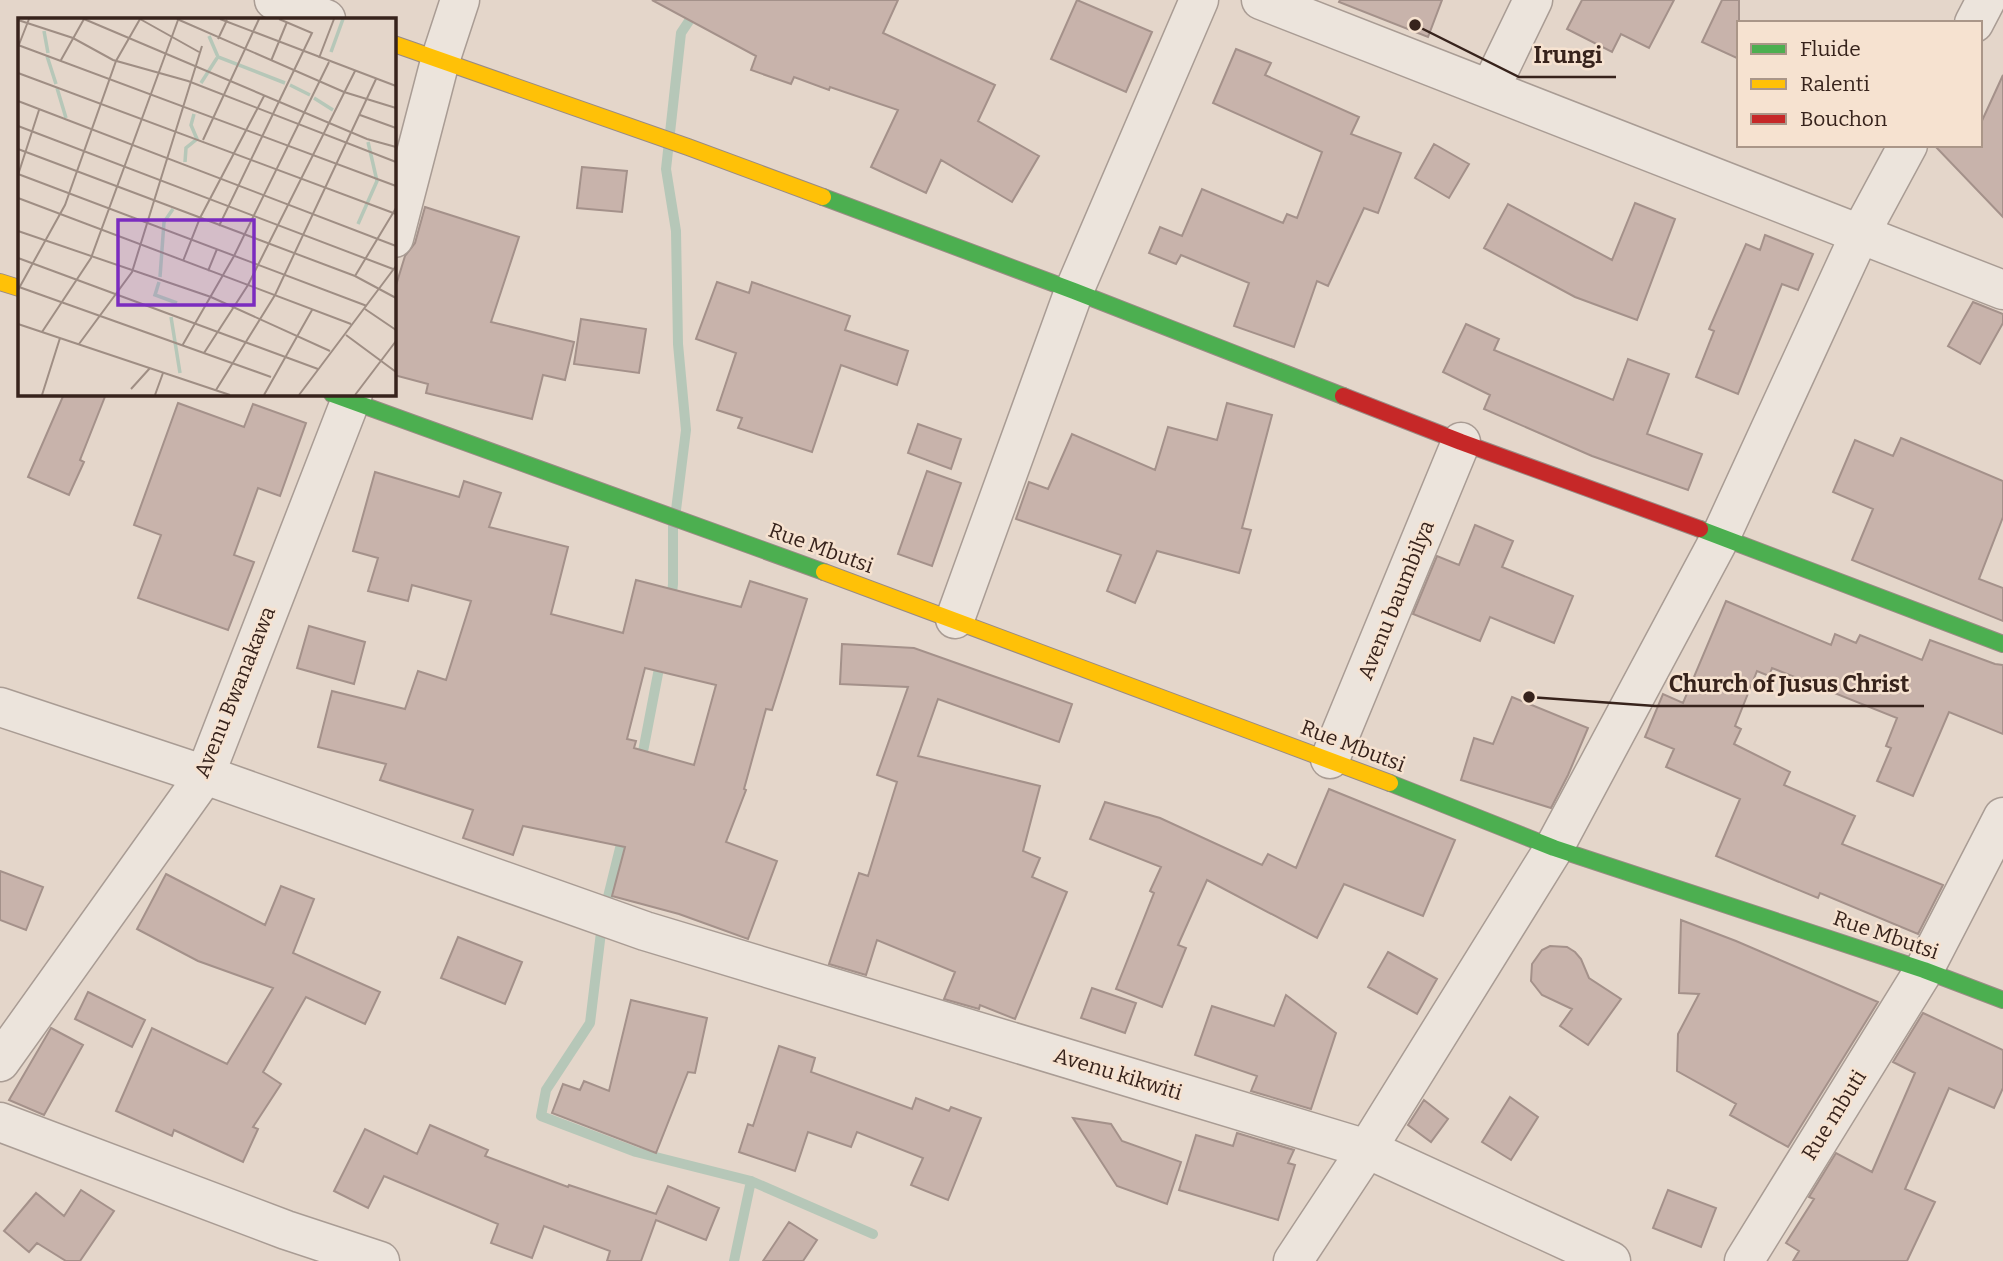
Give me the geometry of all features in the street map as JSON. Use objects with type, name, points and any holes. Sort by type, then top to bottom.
[{"type":"street","points":[[274,0],[323,18]]},
{"type":"street","points":[[396,230],[440,61],[460,0]]},
{"type":"street","points":[[955,619],[1074,291],[1199,0]]},
{"type":"street","points":[[1261,0],[2003,290]]},
{"type":"street","points":[[1490,89],[1533,0]]},
{"type":"street","points":[[1975,21],[1986,0]]},
{"type":"street","points":[[396,45],[688,147],[1074,291],[1461,442],[1721,536],[2003,644]]},
{"type":"street","points":[[1293,1261],[1367,1149],[1553,848],[1721,536],[1860,234],[1907,147]]},
{"type":"street","points":[[0,282],[18,288]]},
{"type":"street","name":"Rue Mbutsi","points":[[345,396],[1330,759],[1553,848],[1924,970],[2003,1000]]},
{"type":"street","name":"Avenu Bwanakawa","points":[[0,1062],[205,775],[345,396]]},
{"type":"street","name":"Avenu baumbilya","points":[[1330,759],[1461,442]]},
{"type":"street","name":"Avenu kikwiti","points":[[0,707],[205,775],[604,916],[1367,1149],[1611,1261]]},
{"type":"street","name":"Rue mbuti","points":[[1744,1261],[1924,970],[2003,817]]},
{"type":"street","points":[[0,1122],[286,1230],[380,1261]]},
{"type":"building","points":[[652,0],[898,0],[883,33],[995,85],[978,121],[1039,156],[1012,202],[941,160],[926,193],[871,167],[898,110],[794,77],[791,84],[751,70],[756,56]]},
{"type":"building","points":[[1077,0],[1152,32],[1126,92],[1051,59]]},
{"type":"building","points":[[1442,0],[1428,37],[1339,2]]},
{"type":"building","points":[[1582,0],[1674,0],[1649,48],[1621,34],[1612,52],[1567,29]]},
{"type":"building","points":[[1722,0],[1739,0],[1737,58],[1702,42]]},
{"type":"building","points":[[1236,49],[1271,63],[1265,75],[1359,117],[1351,134],[1401,153],[1378,213],[1364,208],[1328,286],[1317,281],[1294,347],[1234,326],[1249,283],[1181,255],[1176,264],[1149,253],[1160,227],[1182,236],[1202,189],[1283,223],[1287,214],[1297,218],[1322,152],[1213,103]]},
{"type":"building","points":[[2003,75],[2003,217],[1936,147],[1982,147],[1982,121]]},
{"type":"building","points":[[1434,144],[1469,164],[1449,198],[1415,178]]},
{"type":"building","points":[[582,167],[627,171],[622,212],[577,208]]},
{"type":"building","points":[[1635,203],[1675,219],[1637,320],[1575,297],[1484,248],[1508,204],[1612,260]]},
{"type":"building","points":[[425,207],[519,237],[491,322],[574,342],[565,380],[543,375],[532,419],[426,393],[428,384],[396,376],[396,285],[405,256],[415,243]]},
{"type":"building","points":[[1765,235],[1813,254],[1798,290],[1782,284],[1738,394],[1696,377],[1714,331],[1709,329],[1746,244],[1760,250]]},
{"type":"building","points":[[717,282],[749,293],[752,282],[850,316],[845,330],[908,351],[897,385],[841,365],[812,452],[738,428],[742,418],[717,410],[736,353],[696,339]]},
{"type":"building","points":[[1973,302],[2003,314],[2003,323],[1980,364],[1948,346]]},
{"type":"building","points":[[581,319],[646,329],[639,373],[574,364]]},
{"type":"building","points":[[1466,324],[1499,339],[1494,350],[1613,400],[1628,359],[1669,374],[1647,434],[1702,454],[1688,490],[1592,456],[1484,409],[1490,395],[1443,372]]},
{"type":"building","points":[[63,396],[105,396],[80,460],[84,462],[69,495],[28,477]]},
{"type":"building","points":[[178,403],[244,427],[253,404],[306,423],[280,496],[258,488],[234,555],[254,562],[228,630],[138,598],[161,535],[134,525]]},
{"type":"building","points":[[1227,403],[1272,415],[1242,528],[1251,530],[1239,573],[1157,551],[1135,603],[1107,591],[1121,555],[1016,519],[1029,482],[1048,489],[1072,434],[1155,470],[1168,427],[1217,440]]},
{"type":"building","points":[[918,424],[961,439],[951,469],[908,453]]},
{"type":"building","points":[[1901,438],[2003,481],[2003,517],[1979,579],[2003,588],[2003,621],[1852,560],[1873,509],[1833,492],[1855,440],[1893,456]]},
{"type":"building","points":[[927,471],[961,483],[932,566],[898,554]]},
{"type":"building","points":[[375,472],[459,497],[464,481],[501,493],[489,527],[568,547],[551,614],[623,633],[636,580],[741,607],[750,581],[807,599],[772,710],[766,709],[744,789],[746,790],[726,842],[777,861],[748,939],[679,914],[612,896],[625,847],[523,826],[513,855],[463,838],[473,810],[380,780],[386,764],[318,747],[332,691],[405,709],[418,671],[446,680],[471,601],[412,585],[408,601],[368,591],[378,558],[353,551]],"holes":[[[645,668],[716,685],[694,765],[634,748],[636,741],[627,739]]]},
{"type":"building","points":[[1475,525],[1513,541],[1502,567],[1573,596],[1554,643],[1490,617],[1480,641],[1413,614],[1437,556],[1459,565]]},
{"type":"building","points":[[1726,601],[1831,645],[1835,634],[1856,643],[1860,635],[1922,660],[1930,640],[2003,665],[2003,734],[1949,712],[1913,796],[1877,781],[1891,748],[1886,746],[1897,718],[1772,668],[1769,676],[1757,671],[1735,726],[1741,729],[1734,744],[1790,772],[1784,785],[1855,816],[1842,844],[1943,885],[1918,934],[1820,893],[1818,898],[1716,856],[1740,799],[1666,767],[1674,749],[1645,737],[1663,694],[1683,703]]},
{"type":"building","points":[[309,626],[365,642],[354,684],[297,668]]},
{"type":"building","points":[[842,644],[914,648],[1072,704],[1059,742],[938,699],[918,756],[1040,786],[1023,851],[1040,858],[1032,877],[1067,892],[1015,1019],[980,1005],[979,1009],[944,999],[955,972],[877,940],[866,975],[829,964],[859,873],[868,876],[897,782],[877,775],[908,687],[840,684]]},
{"type":"building","points":[[1512,697],[1588,728],[1551,808],[1461,780],[1474,738],[1493,744]]},
{"type":"building","points":[[1329,789],[1455,840],[1423,916],[1344,884],[1317,938],[1207,880],[1178,945],[1186,948],[1162,1007],[1116,989],[1154,893],[1150,891],[1161,867],[1090,839],[1105,802],[1160,818],[1262,865],[1268,854],[1296,868]]},
{"type":"building","points":[[0,871],[43,887],[26,930],[0,920]]},
{"type":"building","points":[[166,874],[265,925],[281,886],[314,899],[293,953],[380,992],[365,1024],[306,997],[263,1072],[281,1084],[253,1127],[258,1129],[243,1162],[174,1130],[172,1136],[116,1111],[152,1028],[227,1064],[273,988],[198,961],[137,929]]},
{"type":"building","points":[[1681,920],[1878,1002],[1788,1147],[1730,1115],[1736,1104],[1677,1071],[1678,1034],[1699,994],[1679,993]]},
{"type":"building","points":[[458,937],[522,962],[505,1004],[441,978]]},
{"type":"building","points":[[1550,946],[1567,947],[1575,952],[1589,978],[1621,999],[1588,1045],[1560,1026],[1572,1009],[1542,995],[1531,981],[1532,964],[1542,950]]},
{"type":"building","points":[[1388,952],[1437,979],[1417,1014],[1368,987]]},
{"type":"building","points":[[1092,988],[1136,1003],[1125,1033],[1081,1018]]},
{"type":"building","points":[[88,992],[145,1020],[132,1047],[75,1019]]},
{"type":"building","points":[[1286,995],[1336,1033],[1311,1109],[1251,1091],[1257,1076],[1195,1055],[1212,1006],[1274,1026]]},
{"type":"building","points":[[631,1000],[707,1018],[695,1073],[688,1072],[656,1153],[552,1113],[563,1084],[580,1090],[584,1081],[609,1091]]},
{"type":"building","points":[[1923,1013],[2003,1050],[2003,1088],[1994,1108],[1949,1088],[1905,1189],[1935,1202],[1907,1261],[1793,1261],[1799,1251],[1786,1243],[1814,1199],[1809,1197],[1836,1153],[1872,1172],[1915,1073],[1893,1062]]},
{"type":"building","points":[[51,1028],[83,1045],[44,1115],[9,1100]]},
{"type":"building","points":[[779,1046],[815,1058],[811,1072],[912,1109],[916,1098],[949,1111],[951,1107],[981,1118],[948,1200],[911,1185],[923,1158],[857,1132],[851,1147],[808,1132],[795,1171],[739,1152],[748,1124],[753,1126]]},
{"type":"building","points":[[1510,1097],[1538,1117],[1511,1160],[1482,1142]]},
{"type":"building","points":[[1424,1100],[1448,1119],[1431,1142],[1408,1125]]},
{"type":"building","points":[[1073,1118],[1111,1124],[1122,1141],[1181,1162],[1167,1204],[1117,1186]]},
{"type":"building","points":[[430,1125],[488,1150],[485,1156],[568,1187],[569,1185],[656,1214],[668,1186],[719,1208],[706,1240],[656,1220],[641,1261],[607,1261],[610,1251],[544,1226],[532,1258],[491,1243],[498,1224],[384,1176],[368,1208],[334,1191],[365,1129],[417,1154]]},
{"type":"building","points":[[1237,1133],[1294,1150],[1288,1163],[1295,1165],[1278,1220],[1179,1190],[1196,1135],[1233,1146]]},
{"type":"building","points":[[81,1190],[114,1211],[80,1261],[66,1261],[37,1243],[29,1252],[4,1231],[36,1193],[64,1216]]},
{"type":"building","points":[[1668,1190],[1716,1208],[1701,1247],[1653,1228]]},
{"type":"building","points":[[789,1222],[817,1240],[803,1261],[763,1261]]},
{"type":"waterway","points":[[676,510],[686,430],[678,344],[676,231],[666,169],[681,33],[703,0]]},
{"type":"waterway","points":[[671,601],[673,526]]},
{"type":"waterway","points":[[641,762],[661,658]]},
{"type":"waterway","points":[[605,909],[624,832]]},
{"type":"waterway","points":[[602,924],[590,1023],[546,1090],[541,1116],[636,1152],[751,1181],[873,1234]]},
{"type":"waterway","points":[[734,1261],[751,1181]]},
{"type":"traffic: fast","points":[[823,197],[1343,396]]},
{"type":"traffic: fast","points":[[338,396],[824,572]]},
{"type":"traffic: fast","points":[[1700,529],[2003,644]]},
{"type":"traffic: fast","points":[[1390,783],[1554,848],[1924,970],[2003,1000]]},
{"type":"traffic: slow","points":[[396,45],[823,197]]},
{"type":"traffic: slow","points":[[0,282],[18,288]]},
{"type":"traffic: slow","points":[[824,572],[1390,783]]},
{"type":"traffic: jam","points":[[1343,396],[1700,529]]},
{"type":"place","name":"Irungi","points":[[1415,25]]},
{"type":"place","name":"Church of Jusus Christ","points":[[1529,697]]}]
